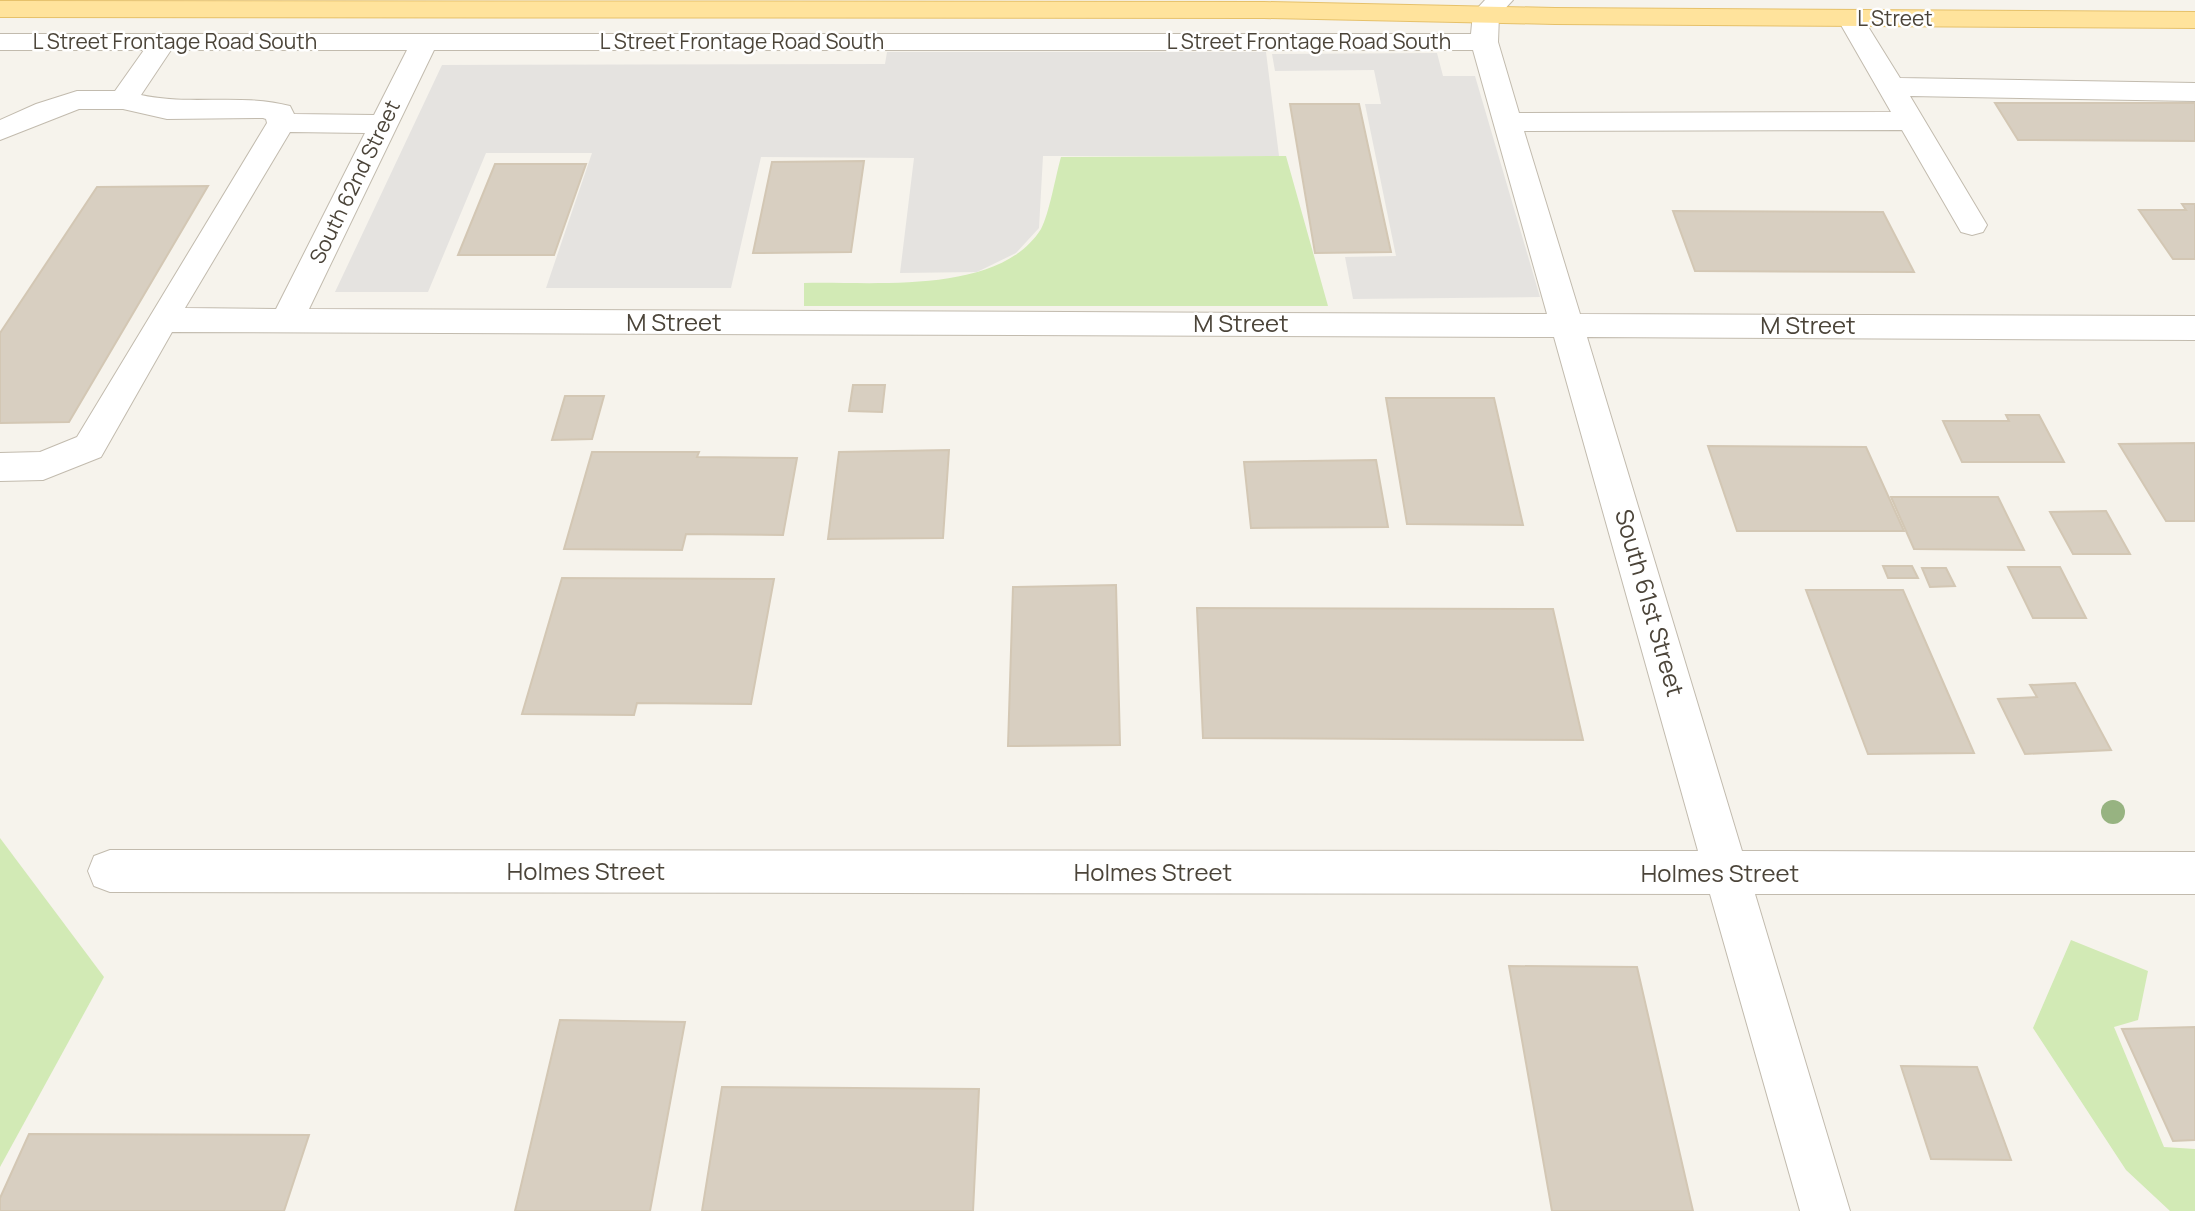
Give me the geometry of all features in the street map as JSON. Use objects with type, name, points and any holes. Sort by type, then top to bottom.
[{"type":"main road","name":"L Street","points":[[0,9],[1186,10],[1490,18],[2195,20]]},
{"type":"street","name":"L Street Frontage Road South","points":[[0,42],[424,43],[1490,18]]},
{"type":"street","name":"South 61st Street","points":[[1490,18],[1507,122],[1825,1211]]},
{"type":"street","points":[[1850,19],[1972,225]]},
{"type":"street","points":[[123,100],[163,42]]},
{"type":"street","name":"South 62nd Street","points":[[286,322],[424,43]]},
{"type":"street","points":[[1891,88],[2195,92]]},
{"type":"street","points":[[0,131],[46,110],[77,100],[123,100],[167,110],[263,109],[280,112],[281,123],[89,447],[43,466],[0,467]]},
{"type":"street","points":[[1507,122],[1911,121]]},
{"type":"street","points":[[281,123],[384,124]]},
{"type":"street","name":"M Street","points":[[162,320],[2195,328]]},
{"type":"street","name":"Holmes Street","points":[[110,871],[2195,873]]},
{"type":"green space","points":[[1286,156],[1328,306],[804,306],[804,283],[898,283],[933,280],[966,275],[996,265],[1022,250],[1044,223],[1061,157]]},
{"type":"green space","points":[[0,838],[104,977],[0,1167]]},
{"type":"green space","points":[[2071,940],[2148,971],[2138,1020],[2114,1027],[2164,1147],[2195,1149],[2195,1211],[2170,1211],[2126,1170],[2033,1028]]},
{"type":"shaded area","points":[[887,52],[1266,52],[1279,156],[1043,156],[1039,228],[1016,253],[977,272],[900,273],[914,158],[761,157],[731,288],[546,288],[592,153],[486,153],[428,292],[335,292],[442,65],[885,64]]},
{"type":"shaded area","points":[[1437,53],[1443,76],[1475,76],[1540,297],[1353,299],[1345,257],[1396,256],[1365,104],[1381,104],[1374,70],[1275,71],[1272,54]]},
{"type":"building","points":[[1995,103],[2195,103],[2195,141],[2018,140]]},
{"type":"building","points":[[1290,104],[1359,104],[1391,252],[1315,253]]},
{"type":"building","points":[[864,161],[851,252],[753,253],[772,162]]},
{"type":"building","points":[[495,164],[586,164],[554,255],[458,255]]},
{"type":"building","points":[[208,186],[69,422],[0,423],[0,333],[97,187]]},
{"type":"building","points":[[2182,204],[2195,204],[2195,259],[2173,259],[2139,210],[2186,210]]},
{"type":"building","points":[[1673,211],[1883,212],[1914,272],[1695,271]]},
{"type":"building","points":[[853,385],[885,385],[882,412],[849,411]]},
{"type":"building","points":[[565,396],[604,396],[592,439],[552,440]]},
{"type":"building","points":[[1386,398],[1494,398],[1523,525],[1407,524]]},
{"type":"building","points":[[2006,415],[2039,415],[2064,462],[1962,462],[1943,421],[2009,421]]},
{"type":"building","points":[[2195,443],[2195,521],[2166,521],[2119,444]]},
{"type":"building","points":[[1708,446],[1866,447],[1904,531],[1737,531]]},
{"type":"building","points":[[949,450],[943,538],[828,539],[839,452]]},
{"type":"building","points":[[592,452],[699,452],[697,457],[797,458],[783,535],[686,534],[682,550],[564,549]]},
{"type":"building","points":[[1376,460],[1388,527],[1251,528],[1244,462]]},
{"type":"building","points":[[1891,497],[1998,497],[2024,550],[1914,549]]},
{"type":"building","points":[[2106,511],[2130,554],[2073,554],[2050,512]]},
{"type":"building","points":[[1883,566],[1912,566],[1918,578],[1888,578]]},
{"type":"building","points":[[2008,567],[2060,567],[2086,618],[2033,618]]},
{"type":"building","points":[[1922,568],[1946,568],[1955,586],[1930,587]]},
{"type":"building","points":[[562,578],[774,579],[751,704],[637,703],[634,715],[522,714]]},
{"type":"building","points":[[1116,585],[1120,745],[1008,746],[1013,587]]},
{"type":"building","points":[[1806,590],[1903,590],[1974,753],[1868,754]]},
{"type":"building","points":[[1197,608],[1553,609],[1583,740],[1203,738]]},
{"type":"building","points":[[2075,683],[2111,750],[2025,754],[1998,699],[2037,697],[2030,685]]},
{"type":"building","points":[[1509,966],[1637,967],[1693,1211],[1552,1211]]},
{"type":"building","points":[[560,1020],[685,1022],[650,1211],[515,1211]]},
{"type":"building","points":[[2195,1027],[2195,1140],[2173,1141],[2122,1029]]},
{"type":"building","points":[[1901,1066],[1977,1067],[2011,1160],[1931,1159]]},
{"type":"building","points":[[722,1087],[979,1089],[973,1211],[702,1211]]},
{"type":"building","points":[[29,1134],[309,1135],[284,1211],[0,1211],[0,1198]]}]
